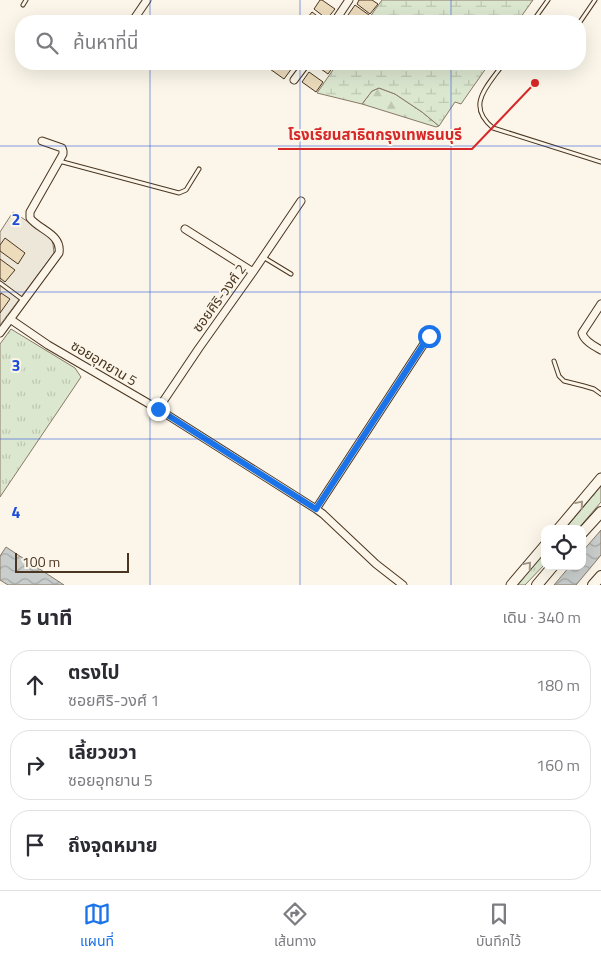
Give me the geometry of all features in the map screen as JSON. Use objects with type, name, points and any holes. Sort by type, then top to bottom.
[{"type":"main road","points":[[586,529],[601,512]]},
{"type":"main road","points":[[537,585],[550,570]]},
{"type":"main road","points":[[593,585],[601,576]]},
{"type":"street","points":[[137,15],[147,0]]},
{"type":"street","points":[[339,15],[349,0]]},
{"type":"street","points":[[294,80],[302,70]]},
{"type":"street","points":[[0,333],[59,253],[60,247],[54,236],[32,222],[30,218],[30,212],[64,151],[62,148],[42,141]]},
{"type":"street","name":"ซอยศิริ-วงศ์ 2","points":[[158,409],[198,348],[301,201]]},
{"type":"street","points":[[185,228],[253,272]]},
{"type":"street","points":[[601,304],[582,333],[588,341],[601,350]]},
{"type":"street","name":"ซอยอุทยาน 5","points":[[10,319],[48,345],[158,409],[316,509],[376,564],[403,585]]},
{"type":"street","points":[[316,509],[429,336]]},
{"type":"street","points":[[561,525],[601,478]]},
{"type":"street","points":[[510,585],[541,550]]},
{"type":"lane","points":[[23,5],[26,0]]},
{"type":"lane","points":[[537,15],[548,0]]},
{"type":"lane","points":[[585,15],[595,0]]},
{"type":"lane","points":[[499,70],[482,94],[479,105],[487,123],[493,128],[601,162]]},
{"type":"lane","points":[[59,161],[179,193],[186,190],[199,168]]},
{"type":"lane","points":[[263,257],[291,274]]},
{"type":"lane","points":[[0,283],[24,300]]},
{"type":"lane","points":[[554,362],[559,376],[564,381],[594,389],[601,394]]},
{"type":"green space","points":[[382,0],[533,0],[522,15],[371,15]]},
{"type":"green space","points":[[333,70],[485,70],[461,104],[455,102],[439,126],[395,94],[379,88],[372,91],[362,104],[317,93]]},
{"type":"green space","points":[[379,88],[395,94],[439,126],[436,127],[362,104],[372,91]]},
{"type":"green space","points":[[11,329],[75,368],[81,377],[0,497],[0,344]]},
{"type":"green space","points":[[601,486],[601,502],[581,525],[568,525]]},
{"type":"green space","points":[[541,557],[541,568],[525,585],[516,585]]},
{"type":"shaded area","points":[[13,212],[50,236],[54,253],[0,325],[0,232]]},
{"type":"water","points":[[601,530],[601,555],[576,585],[554,585],[567,570],[586,570],[586,547]]},
{"type":"water","points":[[6,547],[64,585],[8,585],[0,580],[0,556]]},
{"type":"building","points":[[322,0],[335,9],[330,15],[322,15],[314,9]]},
{"type":"building","points":[[359,0],[372,0],[378,4],[370,14],[357,4]]},
{"type":"building","points":[[355,5],[369,15],[348,15]]},
{"type":"building","points":[[271,70],[291,70],[284,79]]},
{"type":"building","points":[[322,70],[331,70],[328,74]]},
{"type":"building","points":[[309,72],[323,82],[316,92],[302,82]]},
{"type":"building","points":[[5,238],[25,253],[18,264],[0,251],[0,245]]},
{"type":"building","points":[[0,259],[15,270],[5,282],[0,278]]},
{"type":"building","points":[[1,293],[10,299],[0,313],[0,295]]},
{"type":"place","name":"โรงเรียนสาธิตกรุงเทพธนบุรี","points":[[535,83]]},
{"type":"route","points":[[158,409],[316,509],[429,336]]}]
